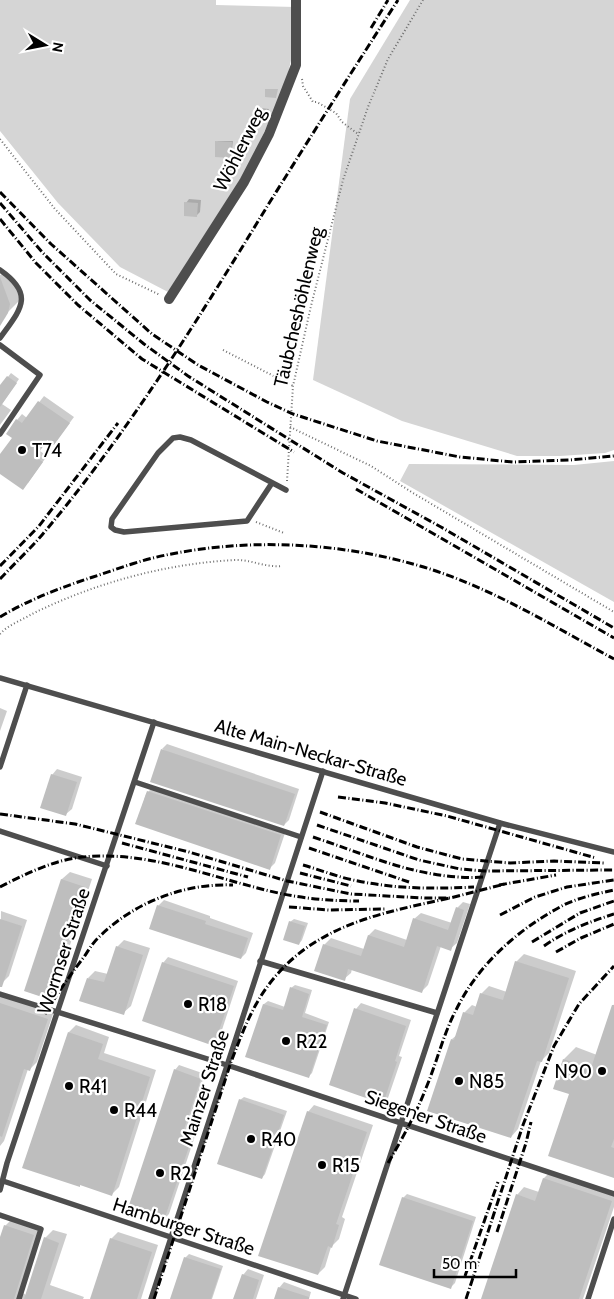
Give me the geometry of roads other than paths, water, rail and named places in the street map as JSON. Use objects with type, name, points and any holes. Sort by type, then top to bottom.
[{"type":"street","name":"Wöhlerweg","points":[[169,299],[244,182],[269,134],[296,64],[296,0]]},
{"type":"lane","points":[[0,270],[19,288],[22,298],[20,309],[0,338]]},
{"type":"lane","points":[[0,345],[40,374],[0,434]]},
{"type":"lane","points":[[272,483],[247,521],[124,532],[111,527],[112,519],[158,453],[173,438],[180,437],[191,440],[286,490]]},
{"type":"lane","name":"Alte Main-Neckar-Straße","points":[[0,678],[500,823],[614,852]]},
{"type":"lane","points":[[0,766],[27,685]]},
{"type":"lane","name":"Wormser Straße","points":[[0,1190],[7,1163],[154,722]]},
{"type":"lane","name":"Mainzer Straße","points":[[151,1299],[323,771]]},
{"type":"lane","points":[[135,782],[301,837]]},
{"type":"lane","points":[[344,1297],[500,823]]},
{"type":"lane","points":[[0,831],[107,866]]},
{"type":"lane","points":[[260,961],[438,1013]]},
{"type":"lane","name":"Siegener Straße","points":[[0,994],[228,1065],[614,1194]]},
{"type":"lane","points":[[0,1161],[7,1163]]},
{"type":"lane","name":"Hamburger Straße","points":[[3,1181],[344,1297],[356,1299]]},
{"type":"lane","points":[[0,1215],[41,1229],[19,1299]]},
{"type":"lane","points":[[588,1299],[614,1219]]},
{"type":"railway","points":[[371,28],[388,0]]},
{"type":"railway","points":[[0,579],[42,535],[74,496],[133,416],[189,332],[398,0]]},
{"type":"railway","points":[[0,192],[51,244],[152,334],[198,365],[293,414],[377,441],[460,457],[513,462],[614,456]]},
{"type":"railway","points":[[0,203],[42,252],[90,300],[144,344],[188,376],[343,473],[441,527],[614,628]]},
{"type":"railway","points":[[0,219],[36,263],[78,305],[142,359],[294,452]]},
{"type":"railway","points":[[0,566],[39,526],[118,423]]},
{"type":"railway","points":[[356,489],[614,638]]},
{"type":"railway","points":[[0,617],[57,590],[157,557],[229,546],[293,545],[326,547],[389,558],[446,574],[519,607],[614,659]]},
{"type":"railway","points":[[338,797],[385,803],[447,816],[596,858]]},
{"type":"railway","points":[[320,812],[417,847],[462,859],[510,863],[554,861],[604,863]]},
{"type":"railway","points":[[0,814],[75,824],[189,852],[287,881],[351,894],[450,898],[505,884]]},
{"type":"railway","points":[[317,825],[419,860],[460,869],[484,871],[614,870]]},
{"type":"railway","points":[[313,837],[397,866],[418,871],[462,877],[485,877]]},
{"type":"railway","points":[[122,843],[248,877]]},
{"type":"railway","points":[[309,848],[409,882]]},
{"type":"railway","points":[[0,887],[50,864],[82,857],[108,856],[159,862],[292,896],[359,901]]},
{"type":"railway","points":[[303,865],[351,880],[387,886],[430,888],[474,887]]},
{"type":"railway","points":[[300,873],[351,886]]},
{"type":"railway","points":[[499,885],[556,875]]},
{"type":"railway","points":[[500,915],[535,897],[567,887],[614,880]]},
{"type":"railway","points":[[45,1014],[98,938],[127,915],[143,905],[178,892],[214,885],[233,885]]},
{"type":"railway","points":[[388,1163],[418,1107],[447,1029],[475,978],[514,938],[544,916],[579,899],[614,890]]},
{"type":"railway","points":[[154,1299],[231,1062],[261,995],[285,966],[305,949],[326,936],[374,916],[450,898]]},
{"type":"railway","points":[[532,942],[580,913],[614,901]]},
{"type":"railway","points":[[289,907],[329,910],[385,909]]},
{"type":"railway","points":[[544,946],[578,927],[614,914]]},
{"type":"railway","points":[[556,952],[581,938],[614,924]]},
{"type":"railway","points":[[466,1299],[523,1125],[554,1046],[579,1004],[614,966]]},
{"type":"railway","points":[[497,1232],[531,1122]]},
{"type":"railway","points":[[465,1276],[498,1182]]},
{"type":"place","name":"T74","points":[[22,450]]},
{"type":"place","name":"R18","points":[[188,1004]]},
{"type":"place","name":"R22","points":[[286,1041]]},
{"type":"place","name":"N90","points":[[602,1071]]},
{"type":"place","name":"N85","points":[[459,1081]]},
{"type":"place","name":"R41","points":[[69,1086]]},
{"type":"place","name":"R44","points":[[114,1110]]},
{"type":"place","name":"R40","points":[[251,1139]]},
{"type":"place","name":"R15","points":[[322,1165]]},
{"type":"place","name":"R2","points":[[160,1173]]}]
